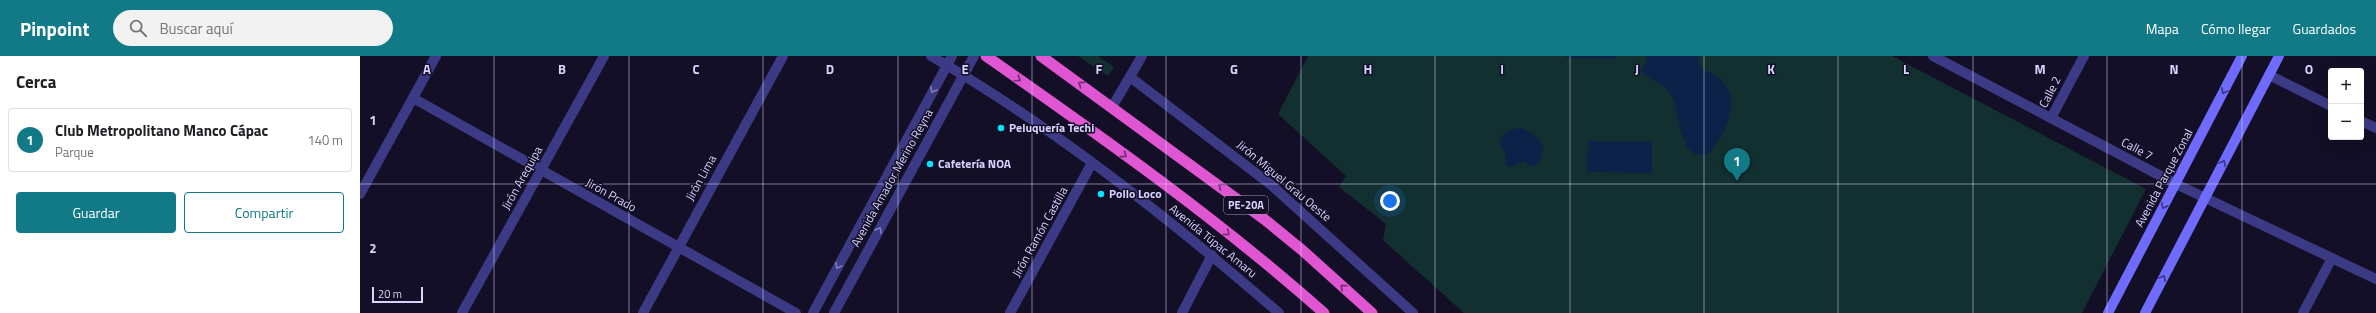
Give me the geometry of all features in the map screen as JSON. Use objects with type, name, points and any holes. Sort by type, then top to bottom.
[{"type":"highway","name":"Avenida Túpac Amaru","points":[[986,56],[1105,140],[1225,231],[1324,313]]},
{"type":"highway","name":"PE-20A","points":[[1041,56],[1264,219],[1302,250],[1372,313]]},
{"type":"main road","name":"Avenida Parque Zonal","points":[[2108,313],[2242,56]]},
{"type":"main road","points":[[2145,313],[2279,56]]},
{"type":"street","points":[[360,194],[436,56]]},
{"type":"street","name":"Jirón Arequipa","points":[[462,313],[604,56]]},
{"type":"street","name":"Jirón Lima","points":[[643,313],[783,56]]},
{"type":"street","name":"Avenida Túpac Amaru","points":[[931,56],[949,61],[964,74],[1092,163],[1212,255],[1279,313]]},
{"type":"street","name":"Avenida Amador Merino Reyna","points":[[834,313],[974,56]]},
{"type":"street","points":[[1112,107],[1142,56]]},
{"type":"street","name":"Calle 2","points":[[2051,118],[2084,56]]},
{"type":"street","name":"Calle 7","points":[[1936,57],[2176,184],[2376,279]]},
{"type":"street","name":"Avenida Amador Merino Reyna","points":[[813,313],[949,61]]},
{"type":"street","points":[[2269,76],[2328,105]]},
{"type":"street","name":"Jirón Miguel Grau Oeste","points":[[1130,77],[1270,184],[1413,313]]},
{"type":"street","name":"Jirón Prado","points":[[413,98],[796,313]]},
{"type":"street","points":[[2364,122],[2376,128]]},
{"type":"street","name":"Jirón Ramón Castilla","points":[[1010,313],[1092,163]]},
{"type":"street","points":[[1182,313],[1212,255]]},
{"type":"street","points":[[2303,313],[2332,258]]},
{"type":"green space","points":[[1078,56],[1098,56],[1114,67],[1108,76]]},
{"type":"green space","points":[[1308,56],[1892,56],[2146,189],[2082,313],[1464,313],[1383,240],[1386,224],[1339,187],[1346,176],[1278,114]]},
{"type":"water","points":[[1565,56],[1616,56],[1616,59],[1567,58]]},
{"type":"water","points":[[1647,56],[1699,56],[1698,60],[1700,68],[1723,82],[1731,99],[1731,109],[1721,137],[1710,152],[1700,155],[1692,152],[1686,145],[1682,136],[1671,95],[1661,85],[1640,71],[1646,63]]},
{"type":"water","points":[[1520,128],[1532,133],[1541,143],[1543,155],[1540,161],[1534,166],[1529,165],[1524,161],[1511,167],[1506,164],[1505,153],[1500,144],[1500,140],[1507,131]]},
{"type":"water","points":[[1588,141],[1652,142],[1652,173],[1587,172]]},
{"type":"place","name":"Peluquería Techi","points":[[1001,128]]},
{"type":"place","name":"Cafetería NOA","points":[[930,164]]},
{"type":"place","name":"Club Metropolitano Manco Cápac","points":[[1737,181]]},
{"type":"place","name":"Pollo Loco","points":[[1101,194]]}]
